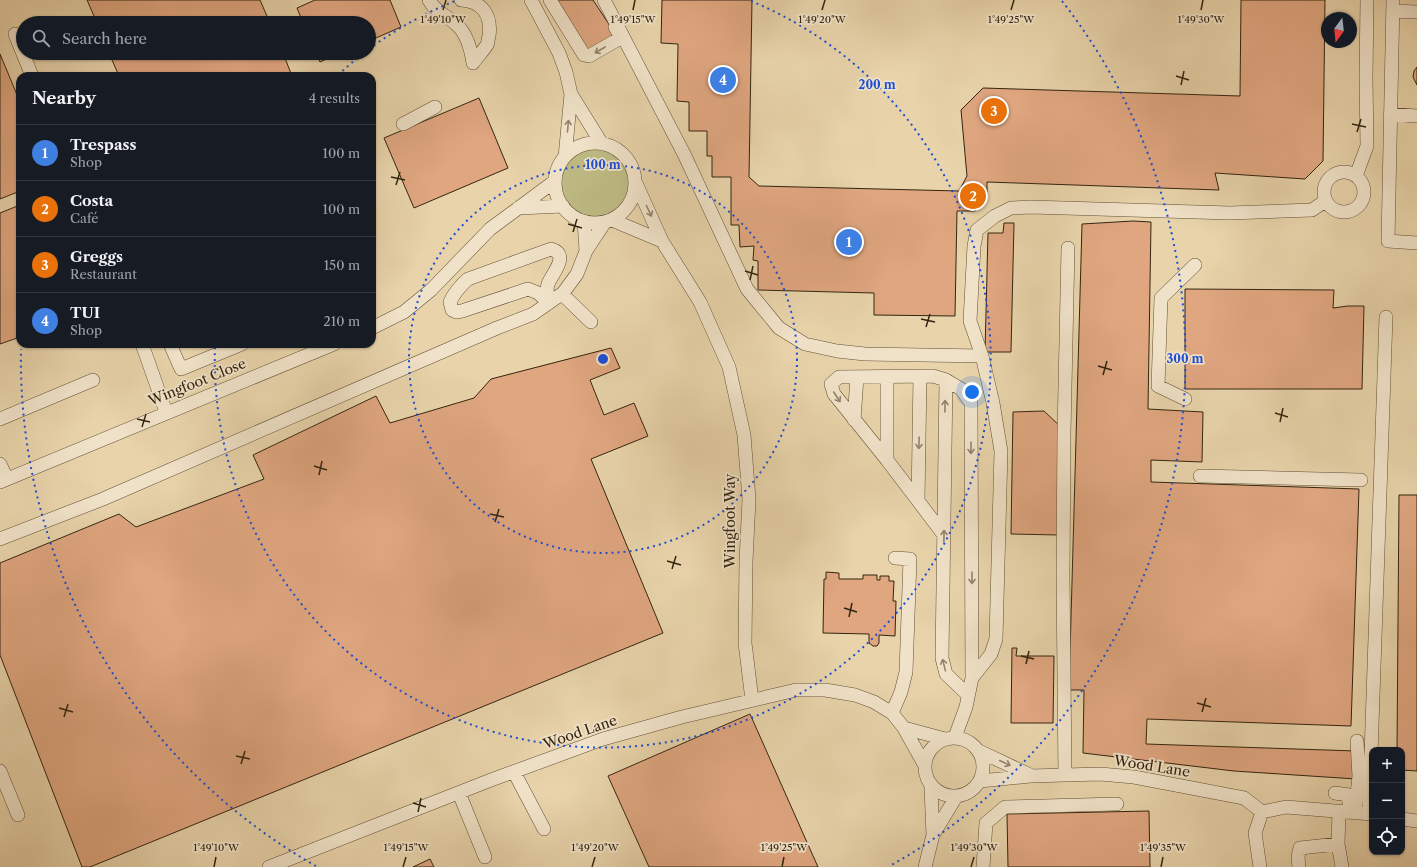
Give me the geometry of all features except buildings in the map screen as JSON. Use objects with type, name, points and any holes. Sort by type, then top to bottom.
[{"type":"street","points":[[429,0],[435,9],[458,26],[466,38],[471,51],[473,63],[487,45],[490,26],[487,16],[479,5],[469,0],[461,0]]},
{"type":"street","points":[[531,0],[559,53],[566,72],[571,94],[565,157]]},
{"type":"street","points":[[550,0],[582,53],[589,56],[617,40],[620,36],[598,0]]},
{"type":"street","points":[[604,0],[684,154],[747,289],[779,328],[805,344],[837,351],[865,354],[982,356]]},
{"type":"street","points":[[1356,176],[1367,146],[1367,0]]},
{"type":"street","points":[[1417,12],[1393,5],[1388,241],[1417,242]]},
{"type":"street","points":[[26,60],[30,72]]},
{"type":"street","points":[[571,94],[602,144]]},
{"type":"street","points":[[403,124],[435,107]]},
{"type":"street","points":[[1390,114],[1417,116]]},
{"type":"street","points":[[588,144],[602,144],[614,148],[625,157],[632,168],[635,182],[634,193],[629,204],[622,213],[608,221],[594,223],[572,216],[563,206],[557,194],[555,181],[558,168],[565,157],[576,149],[588,144]]},
{"type":"street","points":[[1339,172],[1350,172],[1361,180],[1364,187],[1364,197],[1357,209],[1350,212],[1338,212],[1330,207],[1325,201],[1323,192],[1325,185],[1329,178],[1339,172]]},
{"type":"street","points":[[376,326],[404,312],[431,290],[490,229],[555,181]]},
{"type":"street","name":"Wingfoot Way","points":[[635,182],[662,241],[700,302],[729,367],[744,435],[749,499],[746,562],[745,643],[752,700]]},
{"type":"street","points":[[972,678],[991,654],[996,639],[1001,451],[993,403],[982,356],[970,321],[974,246],[977,230],[995,216],[1011,208],[1031,207],[1230,213],[1312,210],[1325,201]]},
{"type":"street","points":[[518,208],[563,206]]},
{"type":"street","points":[[584,221],[586,251]]},
{"type":"street","points":[[608,221],[662,241]]},
{"type":"street","points":[[0,539],[103,499],[497,328],[533,314],[545,297],[548,284],[557,270],[559,261],[558,255],[551,249],[468,279],[456,291],[450,302],[452,310],[456,312],[528,289],[545,297],[562,294],[577,274],[586,251],[608,221]]},
{"type":"street","points":[[1065,775],[1063,576],[1064,426],[1068,248]]},
{"type":"street","points":[[1185,399],[1158,386],[1161,298],[1196,266]]},
{"type":"street","points":[[562,294],[591,322]]},
{"type":"street","points":[[1371,783],[1386,317]]},
{"type":"street","points":[[143,348],[166,412]]},
{"type":"street","points":[[172,348],[181,370],[233,348]]},
{"type":"street","name":"Wingfoot Close","points":[[0,464],[3,480],[324,348]]},
{"type":"street","points":[[918,501],[920,376]]},
{"type":"street","points":[[944,535],[834,394],[831,384],[839,377],[933,376],[946,380],[961,389],[971,403],[972,678],[967,701],[950,738],[937,742],[931,748],[926,756],[924,764],[924,772],[931,786],[946,796],[956,797],[970,792],[980,781],[983,771],[983,761],[974,747],[967,701],[946,674],[942,658],[944,535],[946,380]]},
{"type":"street","points":[[854,420],[857,377]]},
{"type":"street","points":[[887,377],[887,460]]},
{"type":"street","points":[[0,419],[93,380]]},
{"type":"street","points":[[1200,476],[1361,480]]},
{"type":"street","points":[[892,713],[901,692],[906,672],[910,559],[895,558]]},
{"type":"street","name":"Wood Lane","points":[[272,866],[603,739],[682,717],[796,690],[825,690],[855,695],[874,702],[892,713],[904,728],[924,764]]},
{"type":"street","points":[[904,728],[950,738],[974,747]]},
{"type":"street","points":[[1342,867],[1338,844],[1359,776],[1357,740]]},
{"type":"street","name":"Wood Lane","points":[[974,747],[1031,776]]},
{"type":"street","points":[[0,771],[18,815]]},
{"type":"street","points":[[514,772],[544,829]]},
{"type":"street","name":"Wood Lane","points":[[980,781],[1031,776],[1100,774],[1134,777],[1244,798],[1262,812]]},
{"type":"street","points":[[925,867],[933,835],[931,786]]},
{"type":"street","points":[[459,793],[485,857]]},
{"type":"street","points":[[1335,793],[1349,795],[1348,812]]},
{"type":"street","points":[[933,835],[956,797]]},
{"type":"street","points":[[983,867],[986,823],[1006,807],[1117,804]]},
{"type":"street","points":[[1260,867],[1255,833],[1262,812],[1286,807],[1369,814]]},
{"type":"street","points":[[1405,819],[1417,821]]},
{"type":"street","points":[[1299,867],[1298,857],[1300,848],[1338,844]]},
{"type":"shaded area","points":[[595,149],[608,151],[619,159],[627,170],[629,183],[627,196],[619,207],[608,215],[595,217],[582,215],[571,207],[563,196],[561,183],[563,170],[571,159],[582,151]]},
{"type":"place","name":"TUI","points":[[723,80]]},
{"type":"place","name":"Greggs","points":[[994,111]]},
{"type":"place","name":"Costa","points":[[973,196]]},
{"type":"place","name":"Trespass","points":[[849,242]]}]
